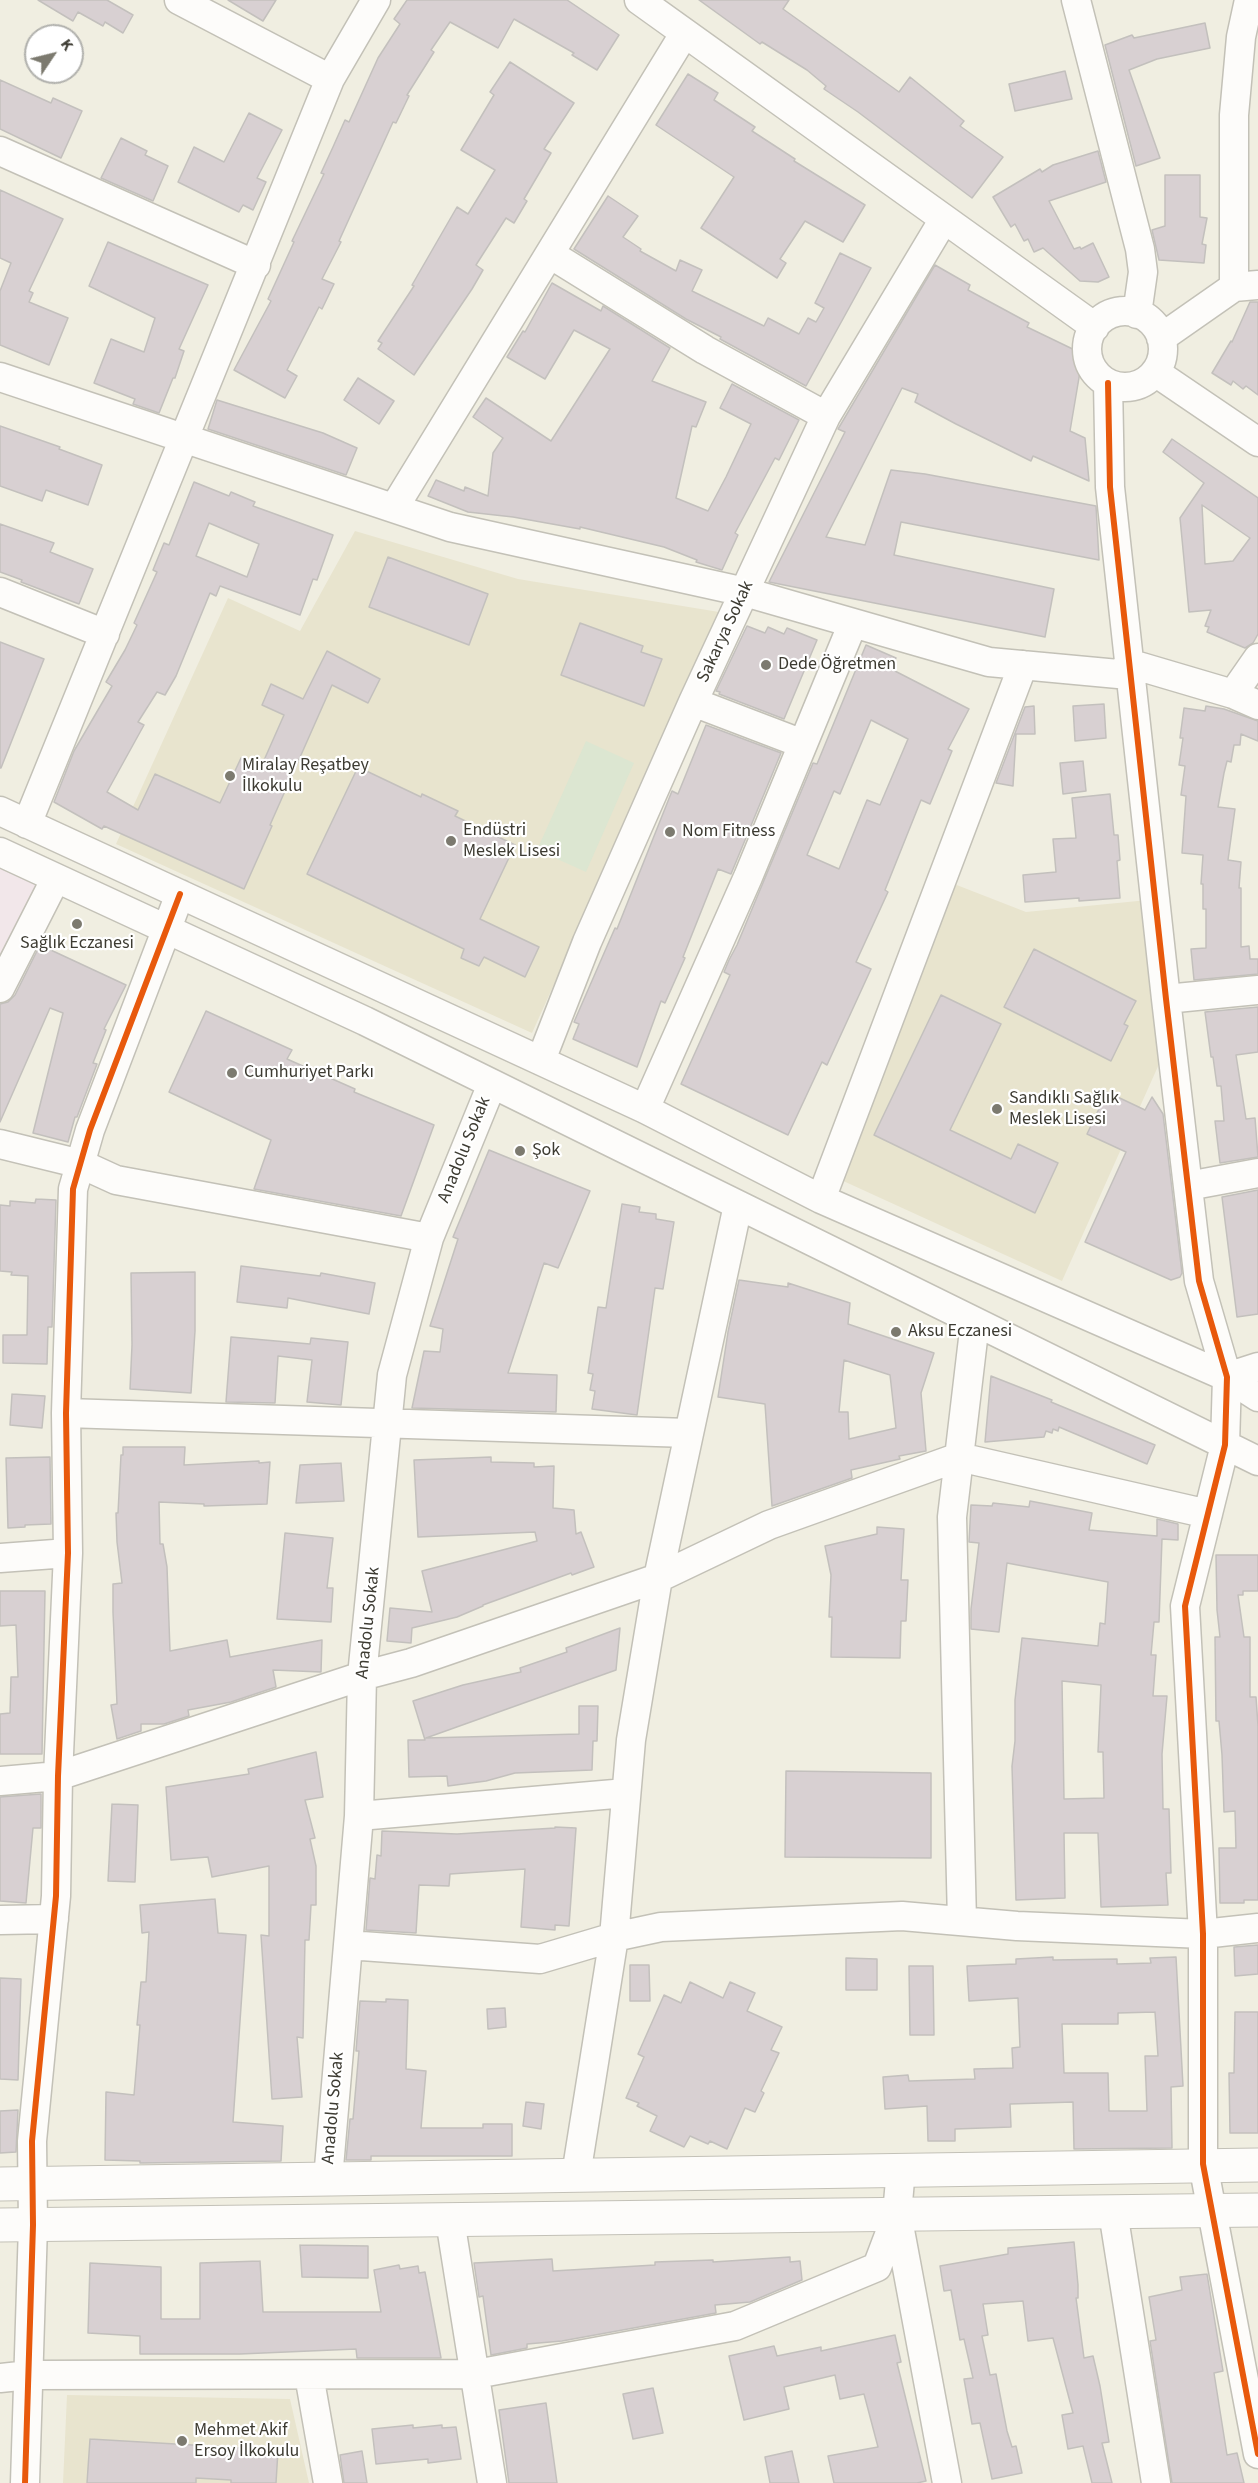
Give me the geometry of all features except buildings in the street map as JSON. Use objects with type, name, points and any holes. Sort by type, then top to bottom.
[{"type":"main road","points":[[16,2184],[1203,2164],[1258,2165]]},
{"type":"main road","points":[[0,2225],[1258,2210]]},
{"type":"street","points":[[179,0],[330,79]]},
{"type":"street","points":[[27,824],[330,79],[376,0]]},
{"type":"street","points":[[639,0],[1095,327]]},
{"type":"street","points":[[1076,0],[1140,249],[1143,272],[1137,314]]},
{"type":"street","points":[[1161,338],[1246,286],[1246,113],[1240,37],[1249,0]]},
{"type":"street","points":[[394,508],[684,34]]},
{"type":"street","points":[[0,151],[256,265]]},
{"type":"street","name":"Sakarya Sokak","points":[[541,1060],[587,942],[693,702],[826,416],[944,219]]},
{"type":"street","points":[[550,254],[705,350],[826,416]]},
{"type":"street","points":[[1114,313],[1137,314],[1148,319],[1161,338],[1161,362],[1146,381],[1134,386],[1121,387],[1108,383],[1090,364],[1087,352],[1089,339],[1103,318],[1114,313]]},
{"type":"street","points":[[1155,372],[1258,442]]},
{"type":"street","points":[[0,377],[450,527],[746,592],[989,662],[1129,669],[1246,700],[1258,658]]},
{"type":"street","points":[[1108,383],[1110,487],[1199,1281],[1227,1377],[1225,1445],[1185,1606],[1203,1934],[1203,2164],[1258,2454]]},
{"type":"street","points":[[0,592],[105,634]]},
{"type":"street","points":[[645,1109],[748,878],[853,622]]},
{"type":"street","points":[[821,1199],[1023,665]]},
{"type":"street","points":[[693,702],[803,744]]},
{"type":"street","points":[[0,811],[645,1109],[821,1199],[1227,1377],[1258,1397]]},
{"type":"street","points":[[0,852],[364,1021],[1258,1461]]},
{"type":"street","points":[[0,988],[56,878]]},
{"type":"street","points":[[25,2483],[33,2225],[16,2184],[32,2141],[54,1919],[68,1554],[66,1413],[73,1189],[90,1130],[180,894]]},
{"type":"street","points":[[1166,999],[1258,990]]},
{"type":"street","name":"Anadolu Sokak","points":[[328,2179],[359,1816],[362,1676],[392,1375],[429,1238],[492,1084]]},
{"type":"street","points":[[0,1144],[81,1164],[116,1180],[429,1238]]},
{"type":"street","points":[[1188,1186],[1258,1173]]},
{"type":"street","points":[[576,2175],[614,1937],[631,1740],[658,1578],[738,1205]]},
{"type":"street","points":[[962,1921],[952,1517],[975,1322]]},
{"type":"street","points":[[1227,1377],[1258,1367]]},
{"type":"street","points":[[66,1413],[688,1433]]},
{"type":"street","points":[[0,1781],[58,1776],[362,1676],[411,1663],[658,1578],[769,1525],[959,1457],[1208,1514]]},
{"type":"street","points":[[0,1558],[68,1554]]},
{"type":"street","points":[[359,1816],[626,1793]]},
{"type":"street","points":[[348,1945],[540,1959],[614,1937],[661,1927],[902,1916],[1017,1926],[1203,1934],[1258,1928]]},
{"type":"street","points":[[0,1920],[54,1919]]},
{"type":"street","points":[[0,2378],[29,2375],[476,2374],[735,2326],[877,2267],[897,2214],[901,2169]]},
{"type":"street","points":[[1113,2212],[1156,2483]]},
{"type":"street","points":[[897,2214],[947,2483]]},
{"type":"street","points":[[450,2220],[492,2483]]},
{"type":"street","points":[[309,2375],[328,2483]]},
{"type":"shaded area","name":"Endüstri Meslek Lisesi","points":[[355,531],[518,579],[719,612],[532,1033],[116,844],[228,598],[300,631]]},
{"type":"shaded area","points":[[0,852],[56,878],[0,988]]},
{"type":"shaded area","name":"Sandıklı Sağlık Meslek Lisesi","points":[[949,882],[1026,912],[1148,900],[1168,1044],[1062,1281],[828,1174]]},
{"type":"shaded area","name":"Mehmet Akif Ersoy İlkokulu","points":[[67,2395],[290,2399],[309,2483],[63,2483]]},
{"type":"green space","points":[[586,741],[634,763],[586,872],[537,850]]},
{"type":"cycle path","points":[[1108,383],[1110,487],[1199,1281],[1227,1377],[1225,1445],[1185,1606],[1203,1934],[1203,2164],[1258,2454]]},
{"type":"cycle path","points":[[25,2483],[33,2225],[32,2141],[56,1896],[58,1776],[68,1553],[66,1413],[73,1189],[90,1130],[180,894]]},
{"type":"place","name":"Dede Öğretmen","points":[[766,665]]},
{"type":"place","name":"Miralay Reşatbey İlkokulu","points":[[230,776]]},
{"type":"place","name":"Nom Fitness","points":[[670,832]]},
{"type":"place","name":"Endüstri Meslek Lisesi","points":[[451,841]]},
{"type":"place","name":"Sağlık Eczanesi","points":[[77,924]]},
{"type":"place","name":"Cumhuriyet Parkı","points":[[232,1073]]},
{"type":"place","name":"Sandıklı Sağlık Meslek Lisesi","points":[[997,1109]]},
{"type":"place","name":"Şok","points":[[520,1151]]},
{"type":"place","name":"Aksu Eczanesi","points":[[896,1332]]},
{"type":"place","name":"Mehmet Akif Ersoy İlkokulu","points":[[182,2441]]}]
